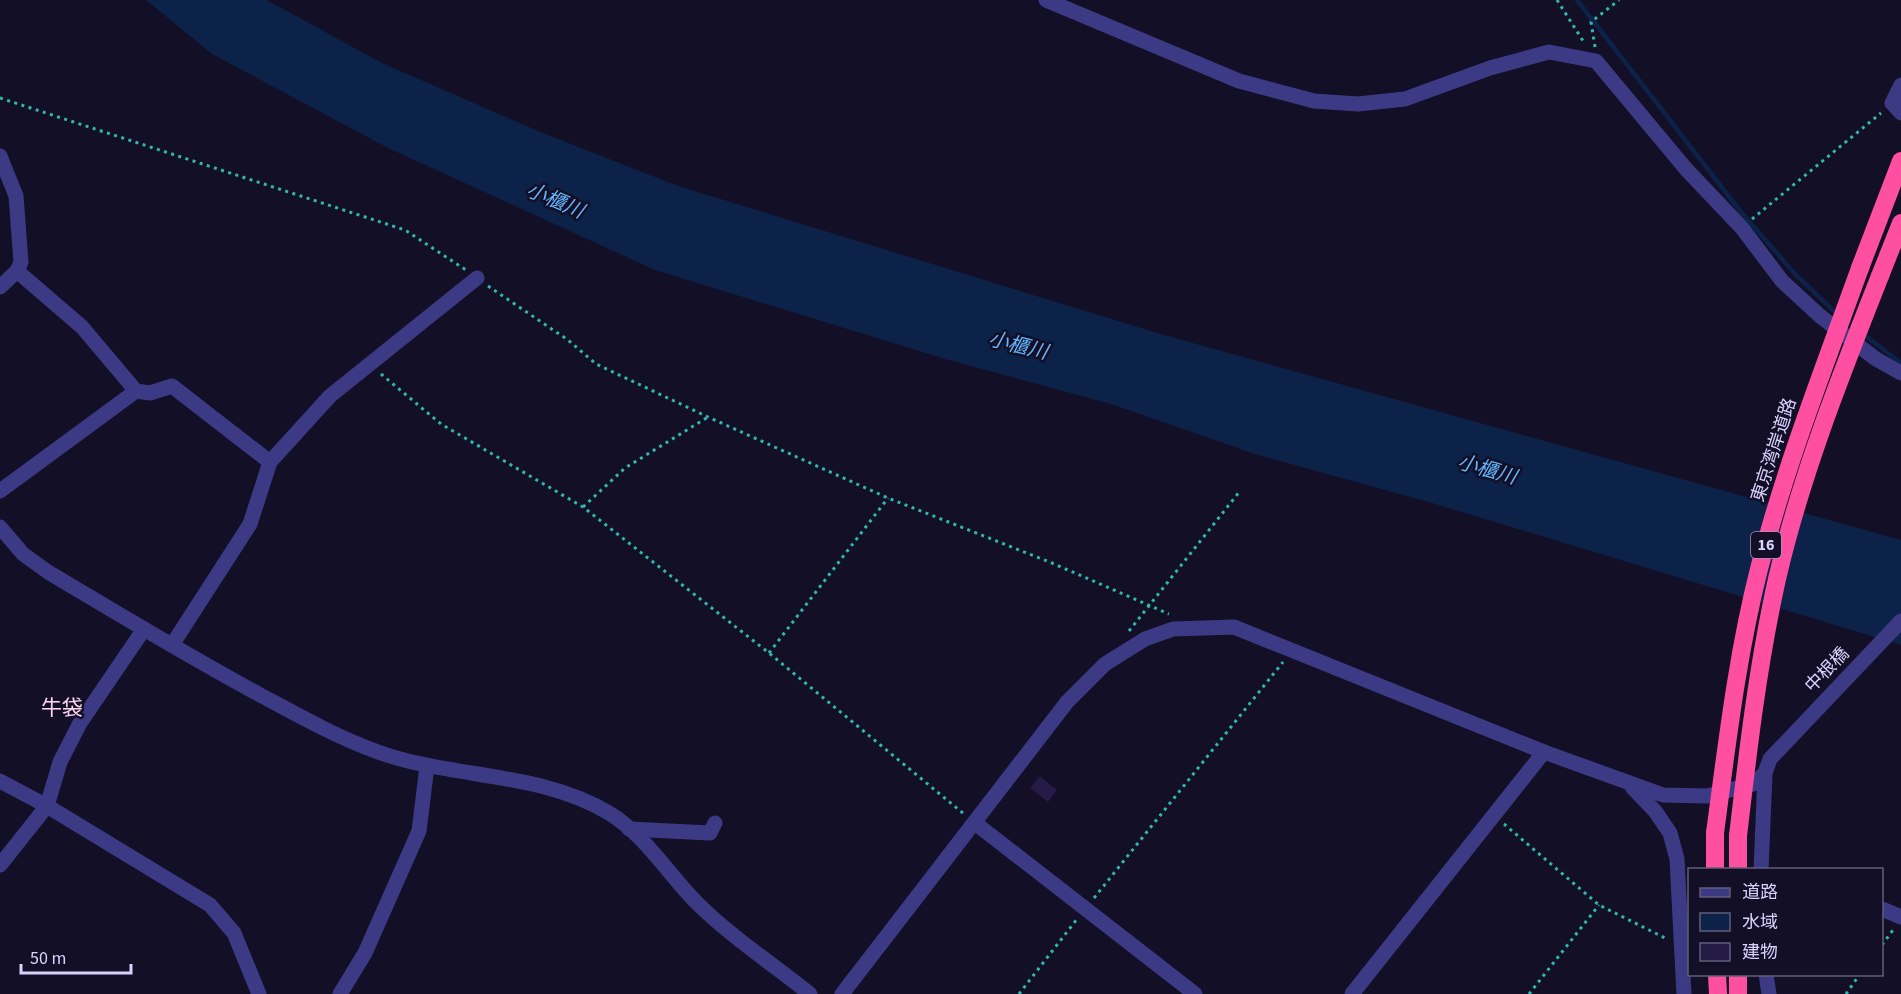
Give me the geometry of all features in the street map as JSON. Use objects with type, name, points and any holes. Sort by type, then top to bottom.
[{"type":"highway","name":"東京湾岸道路","points":[[1715,868],[1714,833],[1737,665],[1759,569],[1783,482],[1901,162]]},
{"type":"highway","name":"16","points":[[1738,868],[1738,836],[1757,677],[1777,578],[1802,488],[1901,223]]},
{"type":"highway","points":[[1717,976],[1718,994]]},
{"type":"highway","points":[[1738,976],[1738,994]]},
{"type":"street","points":[[1046,0],[1239,81],[1314,101],[1346,104],[1406,99],[1501,65],[1549,52],[1596,61],[1686,169],[1742,228],[1782,281],[1808,306],[1876,359],[1901,373]]},
{"type":"street","points":[[1897,108],[1901,85]]},
{"type":"street","points":[[0,156],[16,196],[21,262],[17,271],[0,287]]},
{"type":"street","points":[[17,271],[82,327],[136,391],[150,393],[172,386],[270,462]]},
{"type":"street","points":[[172,645],[250,524],[270,462],[330,396],[477,278]]},
{"type":"street","points":[[0,491],[136,391]]},
{"type":"street","points":[[0,527],[33,562],[225,677],[333,732],[378,752],[427,766],[536,784],[588,801],[611,814],[629,829],[699,905],[810,994]]},
{"type":"street","name":"中根橋","points":[[1765,773],[1780,746],[1901,621]]},
{"type":"street","points":[[842,994],[1067,702],[1100,668],[1145,639],[1173,629],[1234,627],[1291,652],[1544,752],[1662,795],[1707,796],[1753,784],[1765,773]]},
{"type":"street","points":[[0,865],[47,806],[60,762],[80,723],[144,629]]},
{"type":"street","points":[[1352,994],[1544,752]]},
{"type":"street","points":[[340,994],[365,953],[419,831],[427,766]]},
{"type":"street","points":[[1765,773],[1765,868]]},
{"type":"street","points":[[0,781],[47,806],[210,905],[234,933],[259,994]]},
{"type":"street","points":[[1628,784],[1655,811],[1670,833],[1677,859],[1684,994]]},
{"type":"street","points":[[629,829],[710,833],[715,823]]},
{"type":"street","points":[[975,823],[1195,994]]},
{"type":"street","points":[[1883,911],[1898,922]]},
{"type":"street","points":[[1766,976],[1769,994]]},
{"type":"path","points":[[1557,0],[1596,61]]},
{"type":"path","points":[[1596,61],[1591,22],[1619,0]]},
{"type":"path","points":[[0,98],[405,230],[568,340],[596,364],[888,498],[1052,563],[1198,627]]},
{"type":"path","points":[[1742,228],[1897,108]]},
{"type":"path","points":[[370,366],[441,424],[583,507],[770,653],[975,823]]},
{"type":"path","points":[[583,507],[625,468],[708,417]]},
{"type":"path","points":[[1124,639],[1148,605],[1240,491]]},
{"type":"path","points":[[770,653],[888,498]]},
{"type":"path","points":[[1019,994],[1291,652]]},
{"type":"path","points":[[1493,816],[1599,905],[1682,946]]},
{"type":"path","points":[[1529,994],[1599,905]]},
{"type":"path","points":[[1883,942],[1898,922]]},
{"type":"path","points":[[1846,994],[1859,976]]},
{"type":"water","name":"小櫃川","points":[[146,0],[267,0],[382,63],[538,131],[678,186],[1164,335],[1901,540],[1901,645],[1432,503],[1255,454],[1111,404],[945,359],[655,270],[386,147],[212,54]]},
{"type":"building","points":[[1040,776],[1057,790],[1048,802],[1030,788]]},
{"type":"waterway","points":[[1577,0],[1741,212],[1795,274],[1837,314]]},
{"type":"waterway","points":[[1863,334],[1901,363]]},
{"type":"district","name":"牛袋","points":[[62,708]]}]
